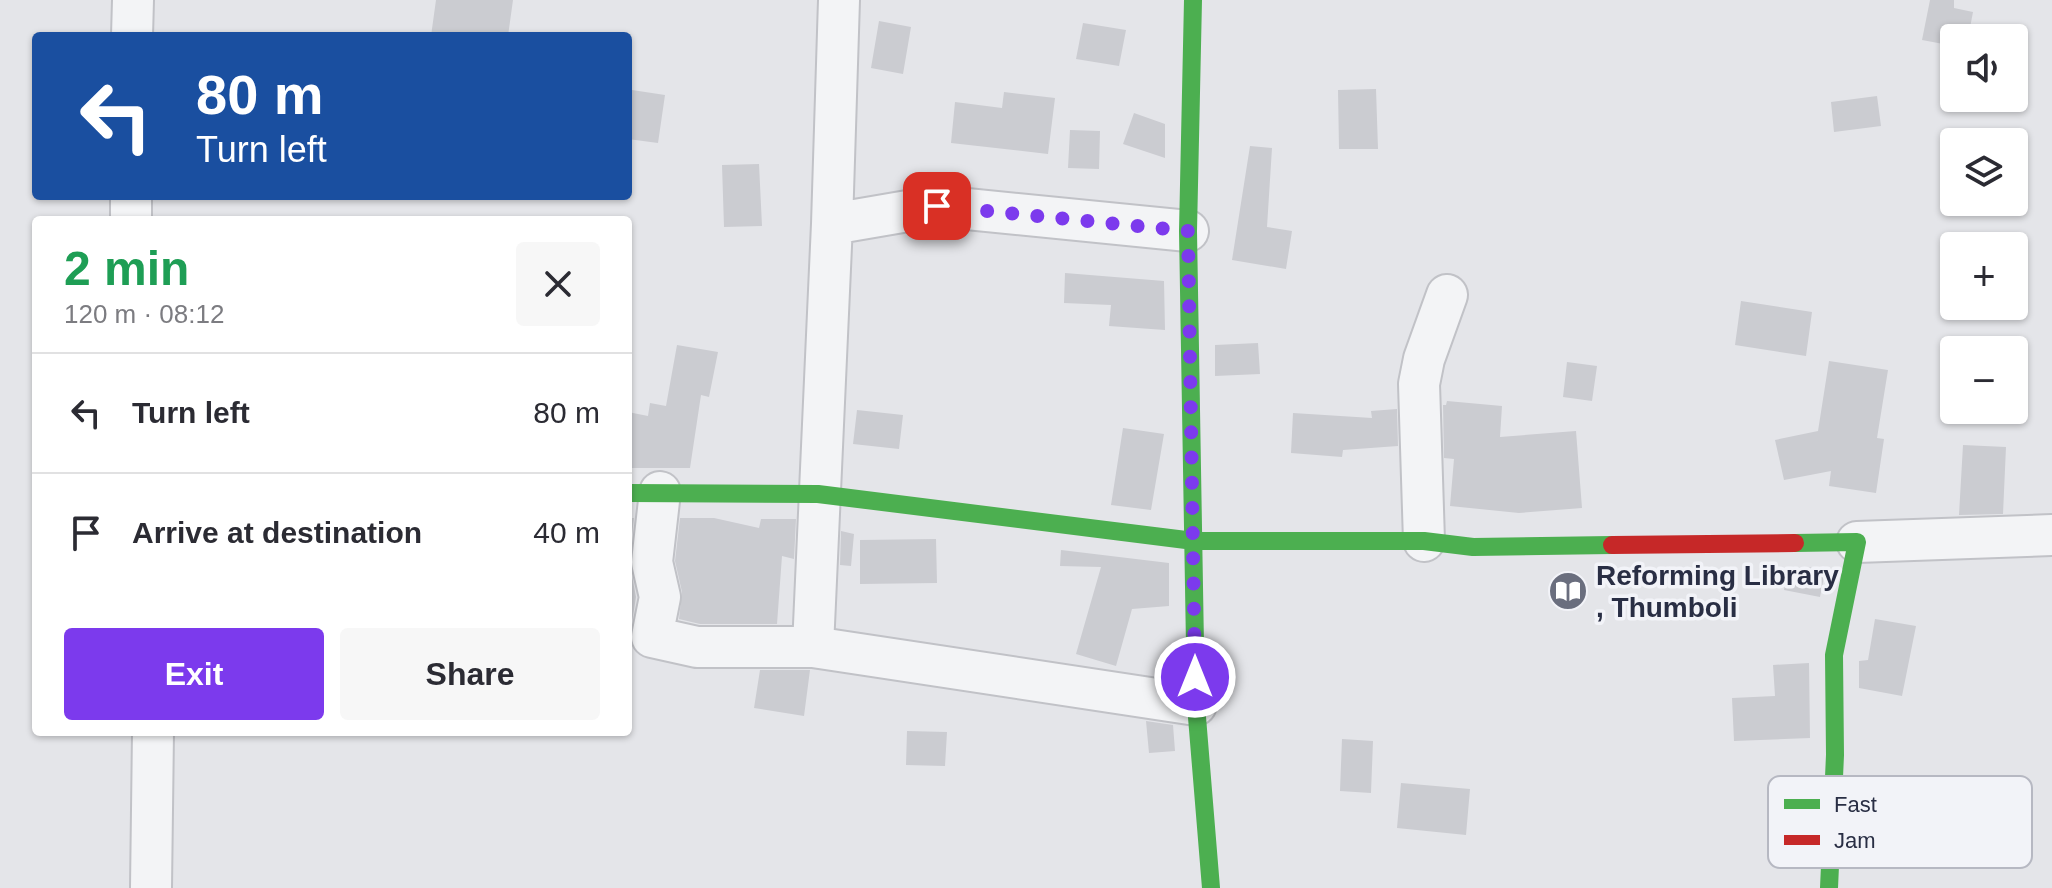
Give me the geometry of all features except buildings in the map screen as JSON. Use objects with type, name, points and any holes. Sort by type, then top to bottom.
[{"type":"street","points":[[132,32],[133,0]]},
{"type":"street","points":[[813,647],[839,0]]},
{"type":"street","points":[[1193,0],[1188,231],[1196,705],[1211,888]]},
{"type":"street","points":[[832,224],[937,206],[1188,231]]},
{"type":"street","points":[[1424,541],[1419,384],[1424,359],[1447,295]]},
{"type":"street","points":[[1196,705],[813,647],[697,647],[652,637],[660,597],[652,562],[644,492],[818,494],[1194,541],[1424,541],[1473,547],[1857,542],[2052,535]]},
{"type":"street","points":[[1834,776],[1834,655],[1857,542]]},
{"type":"street","points":[[151,888],[153,736]]},
{"type":"street","points":[[1829,888],[1830,868]]},
{"type":"traffic: fast","points":[[1193,0],[1188,231],[1196,705],[1211,888]]},
{"type":"traffic: fast","points":[[632,493],[818,494],[1194,541],[1424,541],[1473,547],[1612,545]]},
{"type":"traffic: fast","points":[[1795,543],[1857,542],[1834,655],[1834,776]]},
{"type":"traffic: fast","points":[[1829,888],[1830,868]]},
{"type":"traffic: jam","points":[[1612,545],[1795,543]]},
{"type":"place","name":"Reforming Library , Thumboli","points":[[1568,591]]},
{"type":"route","points":[[937,206],[1188,231],[1195,677]]}]
